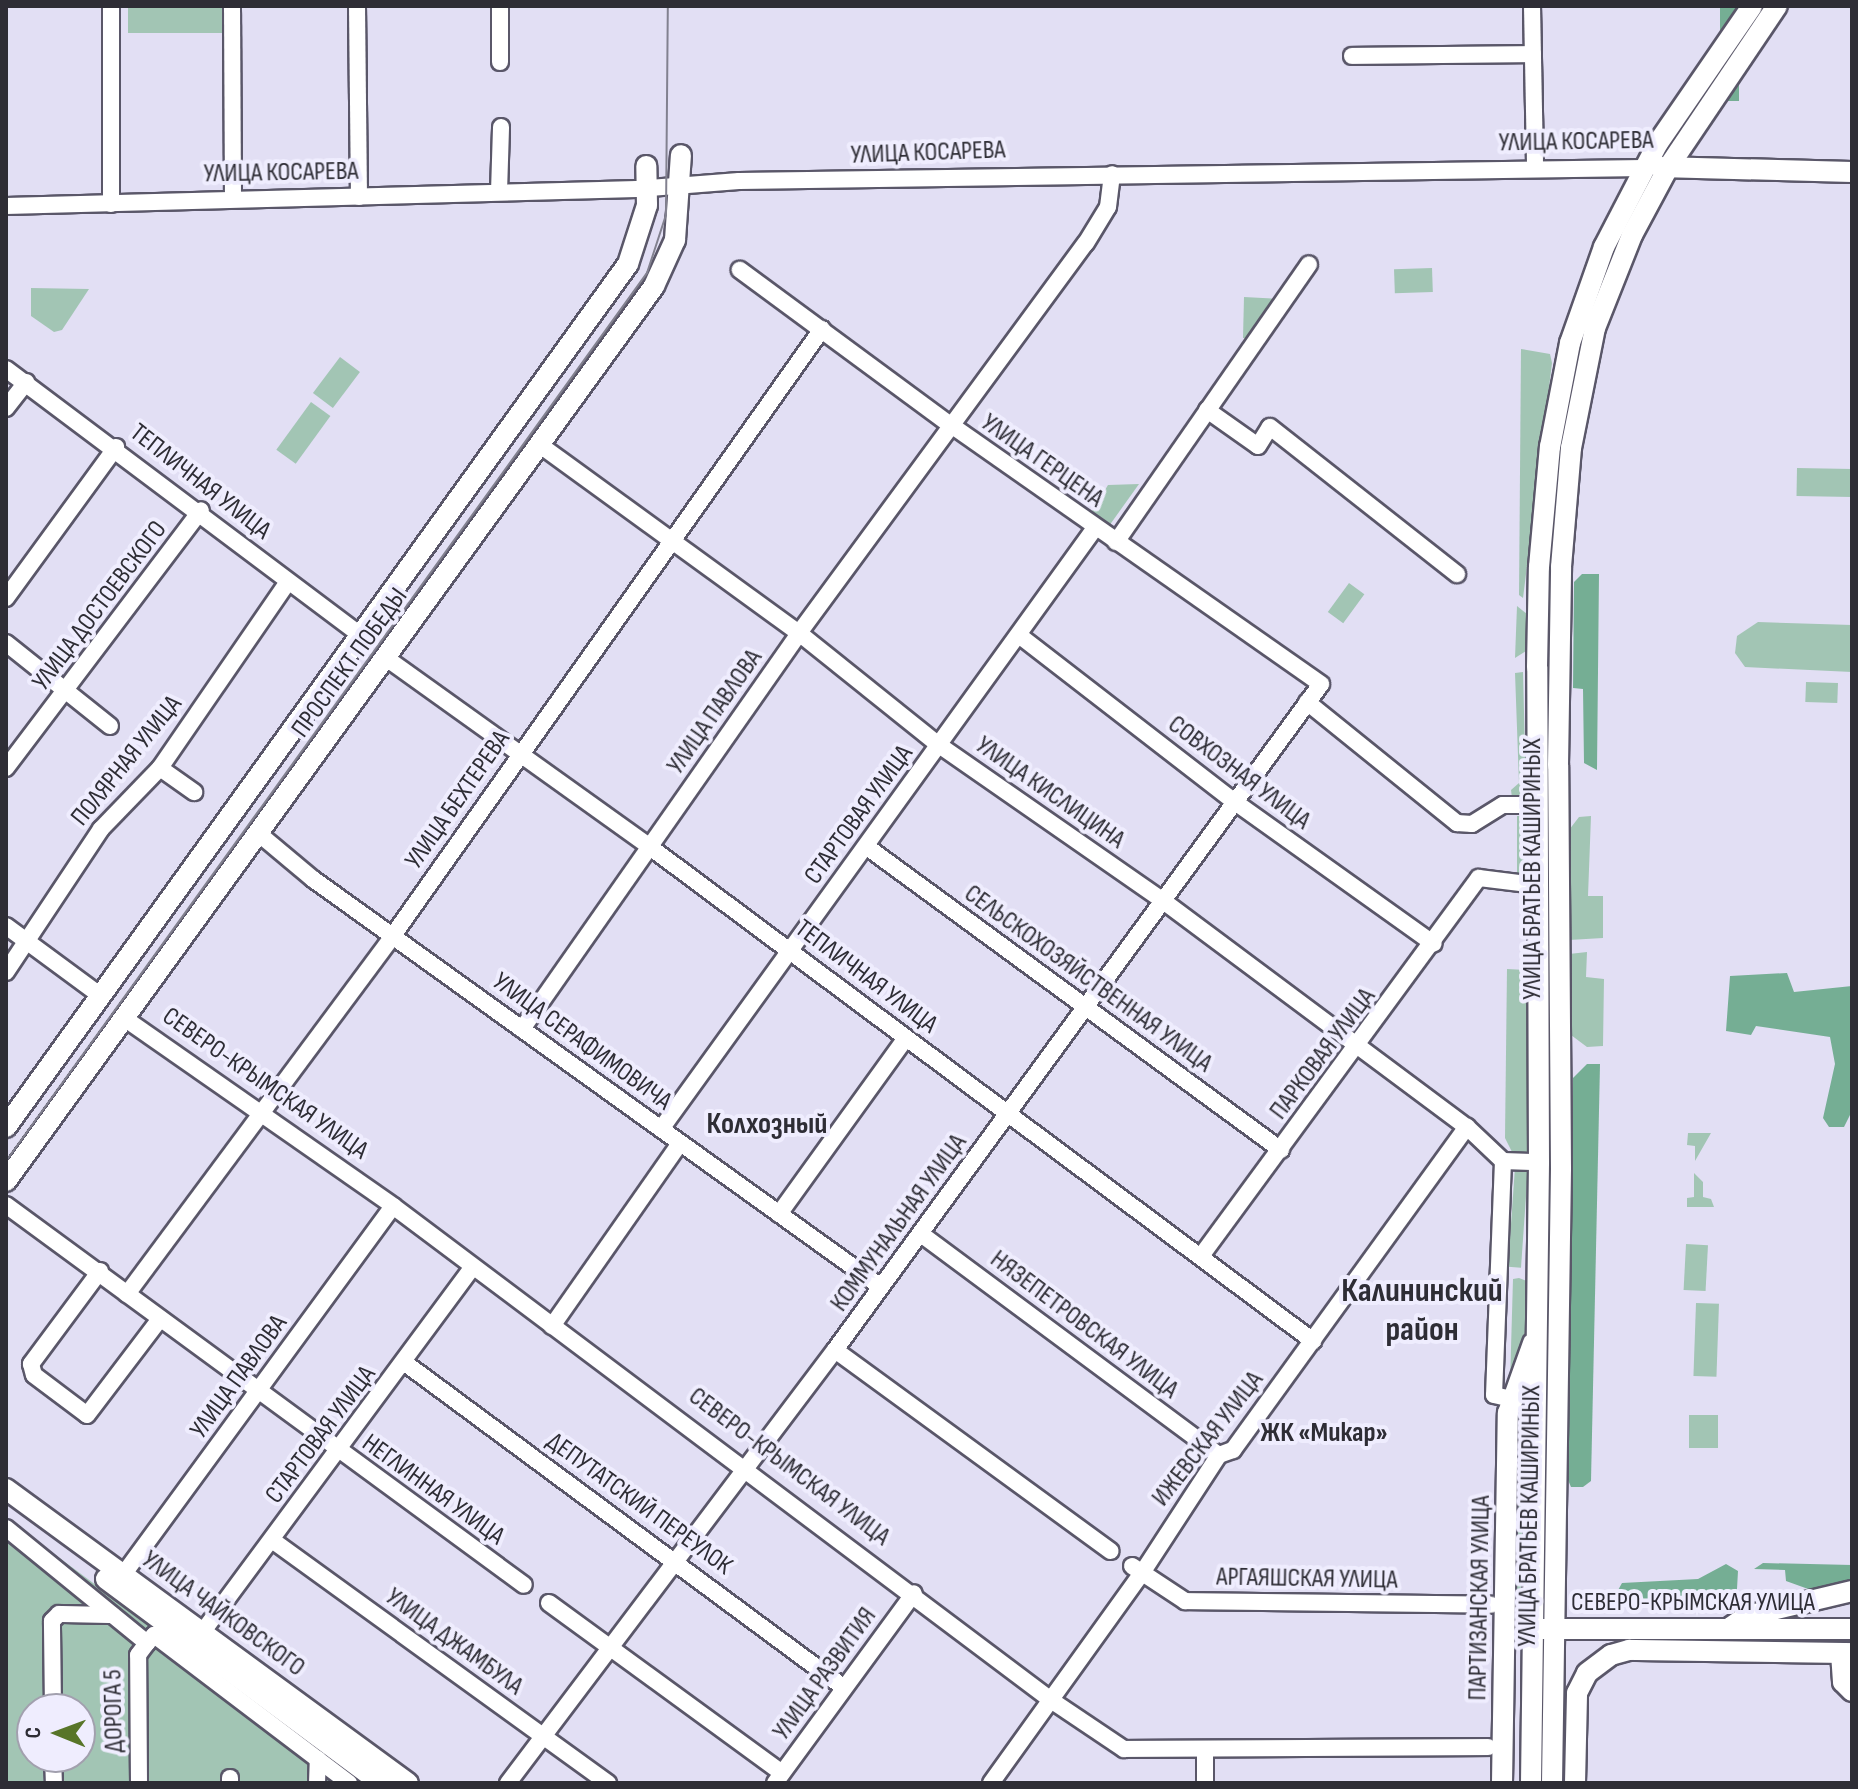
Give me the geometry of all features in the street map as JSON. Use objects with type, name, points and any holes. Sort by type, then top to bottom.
[{"type":"main road","name":"УЛИЦА БРАТЬЕВ КАШИРИНЫХ","points":[[1552,1783],[1544,1629],[1538,1332],[1535,805],[1539,567],[1558,391],[1590,282],[1644,168],[1752,6]]},
{"type":"main road","name":"УЛИЦА БРАТЬЕВ КАШИРИНЫХ","points":[[1531,1783],[1544,1629],[1561,1168],[1557,780],[1564,526],[1571,448],[1595,328],[1632,235],[1669,166],[1777,6]]},
{"type":"main road","name":"ПРОСПЕКТ ПОБЕДЫ","points":[[6,1181],[540,445],[665,267],[677,231],[681,155]]},
{"type":"main road","name":"ПРОСПЕКТ ПОБЕДЫ","points":[[6,1127],[628,264],[647,189],[646,166]]},
{"type":"main road","name":"УЛИЦА КОСАРЕВА","points":[[1644,168],[1669,166],[1852,172]]},
{"type":"main road","points":[[1510,1406],[1538,1332]]},
{"type":"main road","name":"ПАРТИЗАНСКАЯ УЛИЦА","points":[[1502,1783],[1510,1406]]},
{"type":"main road","name":"УЛИЦА ЧАЙКОВСКОГО","points":[[6,1489],[204,1630],[408,1783]]},
{"type":"main road","name":"УЛИЦА ЧАЙКОВСКОГО","points":[[6,1505],[381,1783]]},
{"type":"main road","points":[[1731,1627],[1747,1616],[1852,1591]]},
{"type":"main road","name":"СЕВЕРО-КРЫМСКАЯ УЛИЦА","points":[[1544,1629],[1852,1629]]},
{"type":"main road","points":[[1505,1660],[1514,1641],[1544,1629]]},
{"type":"main road","name":"СЕВЕРО-КРЫМСКАЯ УЛИЦА","points":[[1575,1783],[1580,1684],[1611,1655],[1642,1650],[1847,1653]]},
{"type":"main road","points":[[1847,1653],[1843,1682],[1852,1691]]},
{"type":"street","points":[[111,6],[111,204]]},
{"type":"street","points":[[232,6],[233,199]]},
{"type":"street","points":[[357,6],[359,197]]},
{"type":"street","points":[[500,6],[500,62]]},
{"type":"street","points":[[1532,6],[1535,169]]},
{"type":"street","points":[[1352,56],[1533,54]]},
{"type":"street","points":[[499,192],[501,127]]},
{"type":"street","name":"УЛИЦА КОСАРЕВА","points":[[6,206],[1112,174],[1644,168]]},
{"type":"street","name":"УЛИЦА ПАВЛОВА","points":[[522,1029],[799,633],[949,424],[1086,243],[1108,207],[1112,174]]},
{"type":"street","points":[[1116,542],[1309,264]]},
{"type":"street","name":"УЛИЦА ГЕРЦЕНА","points":[[740,270],[949,424],[1321,684]]},
{"type":"street","name":"УЛИЦА БЕХТЕРЕВА","points":[[127,1294],[265,1113],[394,934],[822,329]]},
{"type":"street","name":"ТЕПЛИЧНАЯ УЛИЦА","points":[[6,369],[201,510],[288,582],[362,636]]},
{"type":"street","points":[[6,408],[26,382]]},
{"type":"street","points":[[1207,410],[1258,446],[1270,427],[1457,574]]},
{"type":"street","name":"УЛИЦА КИСЛИЦИНА","points":[[540,445],[799,633],[939,745],[1162,900],[1467,1127],[1503,1161]]},
{"type":"street","points":[[6,598],[116,447]]},
{"type":"street","name":"УЛИЦА ДОСТОЕВСКОГО","points":[[6,768],[67,692],[201,510]]},
{"type":"street","name":"СТАРТОВАЯ УЛИЦА","points":[[661,1129],[1020,636],[1095,528]]},
{"type":"street","name":"ПОЛЯРНАЯ УЛИЦА","points":[[6,972],[101,829],[160,768],[288,582]]},
{"type":"street","name":"СОВХОЗНАЯ УЛИЦА","points":[[1020,636],[1235,802],[1434,944]]},
{"type":"street","points":[[6,643],[110,726]]},
{"type":"street","name":"ТЕПЛИЧНАЯ УЛИЦА","points":[[386,658],[650,847],[1313,1341]]},
{"type":"street","name":"КОММУНАЛЬНАЯ УЛИЦА","points":[[508,1783],[921,1234],[1321,684]]},
{"type":"street","points":[[1307,702],[1457,823],[1472,824],[1503,805],[1535,805]]},
{"type":"street","points":[[160,768],[194,792]]},
{"type":"street","name":"УЛИЦА СЕРАФИМОВИЧА","points":[[258,833],[313,879],[394,934],[881,1287]]},
{"type":"street","name":"СЕЛЬСКОХОЗЯЙСТВЕННАЯ УЛИЦА","points":[[867,847],[1281,1150]]},
{"type":"street","name":"ПАРКОВАЯ УЛИЦА","points":[[1201,1256],[1359,1047],[1479,878],[1535,885]]},
{"type":"street","points":[[6,926],[101,996]]},
{"type":"street","name":"СЕВЕРО-КРЫМСКАЯ УЛИЦА","points":[[124,1018],[265,1113],[393,1206],[914,1593],[1051,1700],[1124,1749],[1488,1747]]},
{"type":"street","points":[[779,1214],[906,1038]]},
{"type":"street","name":"ИЖЕВСКАЯ УЛИЦА","points":[[991,1783],[1219,1455],[1233,1450],[1467,1127]]},
{"type":"street","points":[[552,1326],[680,1143]]},
{"type":"street","points":[[1510,1406],[1494,1395],[1503,1161],[1539,1162]]},
{"type":"street","name":"НЕГЛИННАЯ УЛИЦА","points":[[6,1205],[524,1585]]},
{"type":"street","name":"УЛИЦА ПАВЛОВА","points":[[123,1575],[393,1206]]},
{"type":"street","name":"НЯЗЕПЕТРОВСКАЯ УЛИЦА","points":[[921,1234],[1219,1455]]},
{"type":"street","name":"СТАРТОВАЯ УЛИЦА","points":[[204,1630],[405,1363],[473,1267]]},
{"type":"street","points":[[100,1271],[31,1364],[34,1375],[87,1415],[160,1319]]},
{"type":"street","points":[[835,1350],[1111,1551]]},
{"type":"street","name":"ДЕПУТАТСКИЙ ПЕРЕУЛОК","points":[[405,1363],[676,1559],[843,1687]]},
{"type":"street","points":[[6,1528],[147,1643],[154,1635],[349,1783]]},
{"type":"street","name":"УЛИЦА ДЖАМБУЛА","points":[[272,1540],[608,1783]]},
{"type":"street","name":"АРГАЯШСКАЯ УЛИЦА","points":[[1137,1570],[1185,1601],[1491,1605]]},
{"type":"street","name":"УЛИЦА РАЗВИТИЯ","points":[[779,1778],[914,1593]]},
{"type":"street","points":[[549,1603],[779,1778]]},
{"type":"street","points":[[53,1693],[52,1621],[59,1614],[112,1615]]},
{"type":"street","name":"ДОРОГА 5","points":[[139,1783],[138,1655],[147,1643]]},
{"type":"street","points":[[1205,1750],[1205,1783]]},
{"type":"street","points":[[317,1783],[318,1759]]},
{"type":"green space","points":[[128,6],[222,6],[222,33],[128,33]]},
{"type":"green space","points":[[1720,6],[1739,6],[1739,101],[1720,101]]},
{"type":"green space","points":[[1432,268],[1433,292],[1395,293],[1394,269]]},
{"type":"green space","points":[[31,288],[89,289],[62,330],[54,332],[31,316]]},
{"type":"green space","points":[[1244,297],[1279,299],[1253,339],[1243,338]]},
{"type":"green space","points":[[1521,349],[1550,354],[1552,363],[1523,598],[1519,595]]},
{"type":"green space","points":[[340,357],[360,372],[333,408],[313,393]]},
{"type":"green space","points":[[311,402],[330,416],[296,464],[276,450]]},
{"type":"green space","points":[[1797,468],[1852,469],[1852,497],[1797,496]]},
{"type":"green space","points":[[1139,484],[1109,526],[1091,513],[1108,485]]},
{"type":"green space","points":[[1582,574],[1599,574],[1597,770],[1584,763],[1583,689],[1573,688],[1574,582]]},
{"type":"green space","points":[[1349,583],[1364,594],[1343,623],[1328,612]]},
{"type":"green space","points":[[1517,606],[1527,614],[1526,651],[1515,658]]},
{"type":"green space","points":[[1758,622],[1852,625],[1852,672],[1745,667],[1735,653],[1737,636]]},
{"type":"green space","points":[[1523,672],[1526,792],[1512,798],[1511,790],[1519,783],[1515,673]]},
{"type":"green space","points":[[1806,682],[1838,683],[1837,703],[1805,702]]},
{"type":"green space","points":[[1517,816],[1525,816],[1525,875],[1517,875]]},
{"type":"green space","points":[[1591,816],[1588,896],[1603,896],[1603,938],[1569,940],[1569,830],[1579,817]]},
{"type":"green space","points":[[1587,952],[1586,977],[1604,979],[1603,1046],[1587,1047],[1571,1035],[1569,954]]},
{"type":"green space","points":[[1507,969],[1527,970],[1528,1155],[1513,1154],[1505,1138]]},
{"type":"green space","points":[[1787,973],[1794,992],[1852,986],[1852,1111],[1844,1127],[1829,1127],[1823,1118],[1835,1064],[1830,1037],[1756,1026],[1751,1035],[1726,1031],[1730,976]]},
{"type":"green space","points":[[1587,1064],[1600,1064],[1591,1481],[1583,1487],[1571,1487],[1568,1480],[1573,1078]]},
{"type":"green space","points":[[1688,1133],[1711,1133],[1695,1161],[1695,1146],[1687,1145]]},
{"type":"green space","points":[[1515,1167],[1528,1168],[1521,1268],[1508,1267]]},
{"type":"green space","points":[[1694,1173],[1703,1182],[1703,1197],[1711,1199],[1714,1207],[1687,1207],[1687,1198],[1694,1197]]},
{"type":"green space","points":[[1686,1244],[1708,1245],[1706,1291],[1684,1290]]},
{"type":"green space","points":[[1513,1279],[1527,1281],[1526,1341],[1510,1383]]},
{"type":"green space","points":[[1696,1303],[1719,1304],[1716,1377],[1693,1376]]},
{"type":"green space","points":[[1519,1401],[1525,1403],[1522,1591],[1513,1591],[1514,1416]]},
{"type":"green space","points":[[1689,1415],[1718,1415],[1718,1448],[1689,1448]]},
{"type":"green space","points":[[6,1518],[361,1783],[6,1783]]},
{"type":"green space","points":[[1763,1563],[1852,1565],[1852,1582],[1811,1590],[1786,1581],[1785,1570],[1754,1569]]},
{"type":"green space","points":[[1726,1564],[1738,1571],[1737,1589],[1731,1601],[1705,1608],[1628,1601],[1617,1592],[1622,1583],[1698,1579]]},
{"type":"tram line","points":[[6,1161],[647,273],[666,215],[668,6]]},
{"type":"district","name":"Колхозный","points":[[767,1124]]},
{"type":"district","name":"Калининский район","points":[[1422,1310]]},
{"type":"district","name":"ЖК «Микар»","points":[[1324,1433]]}]
